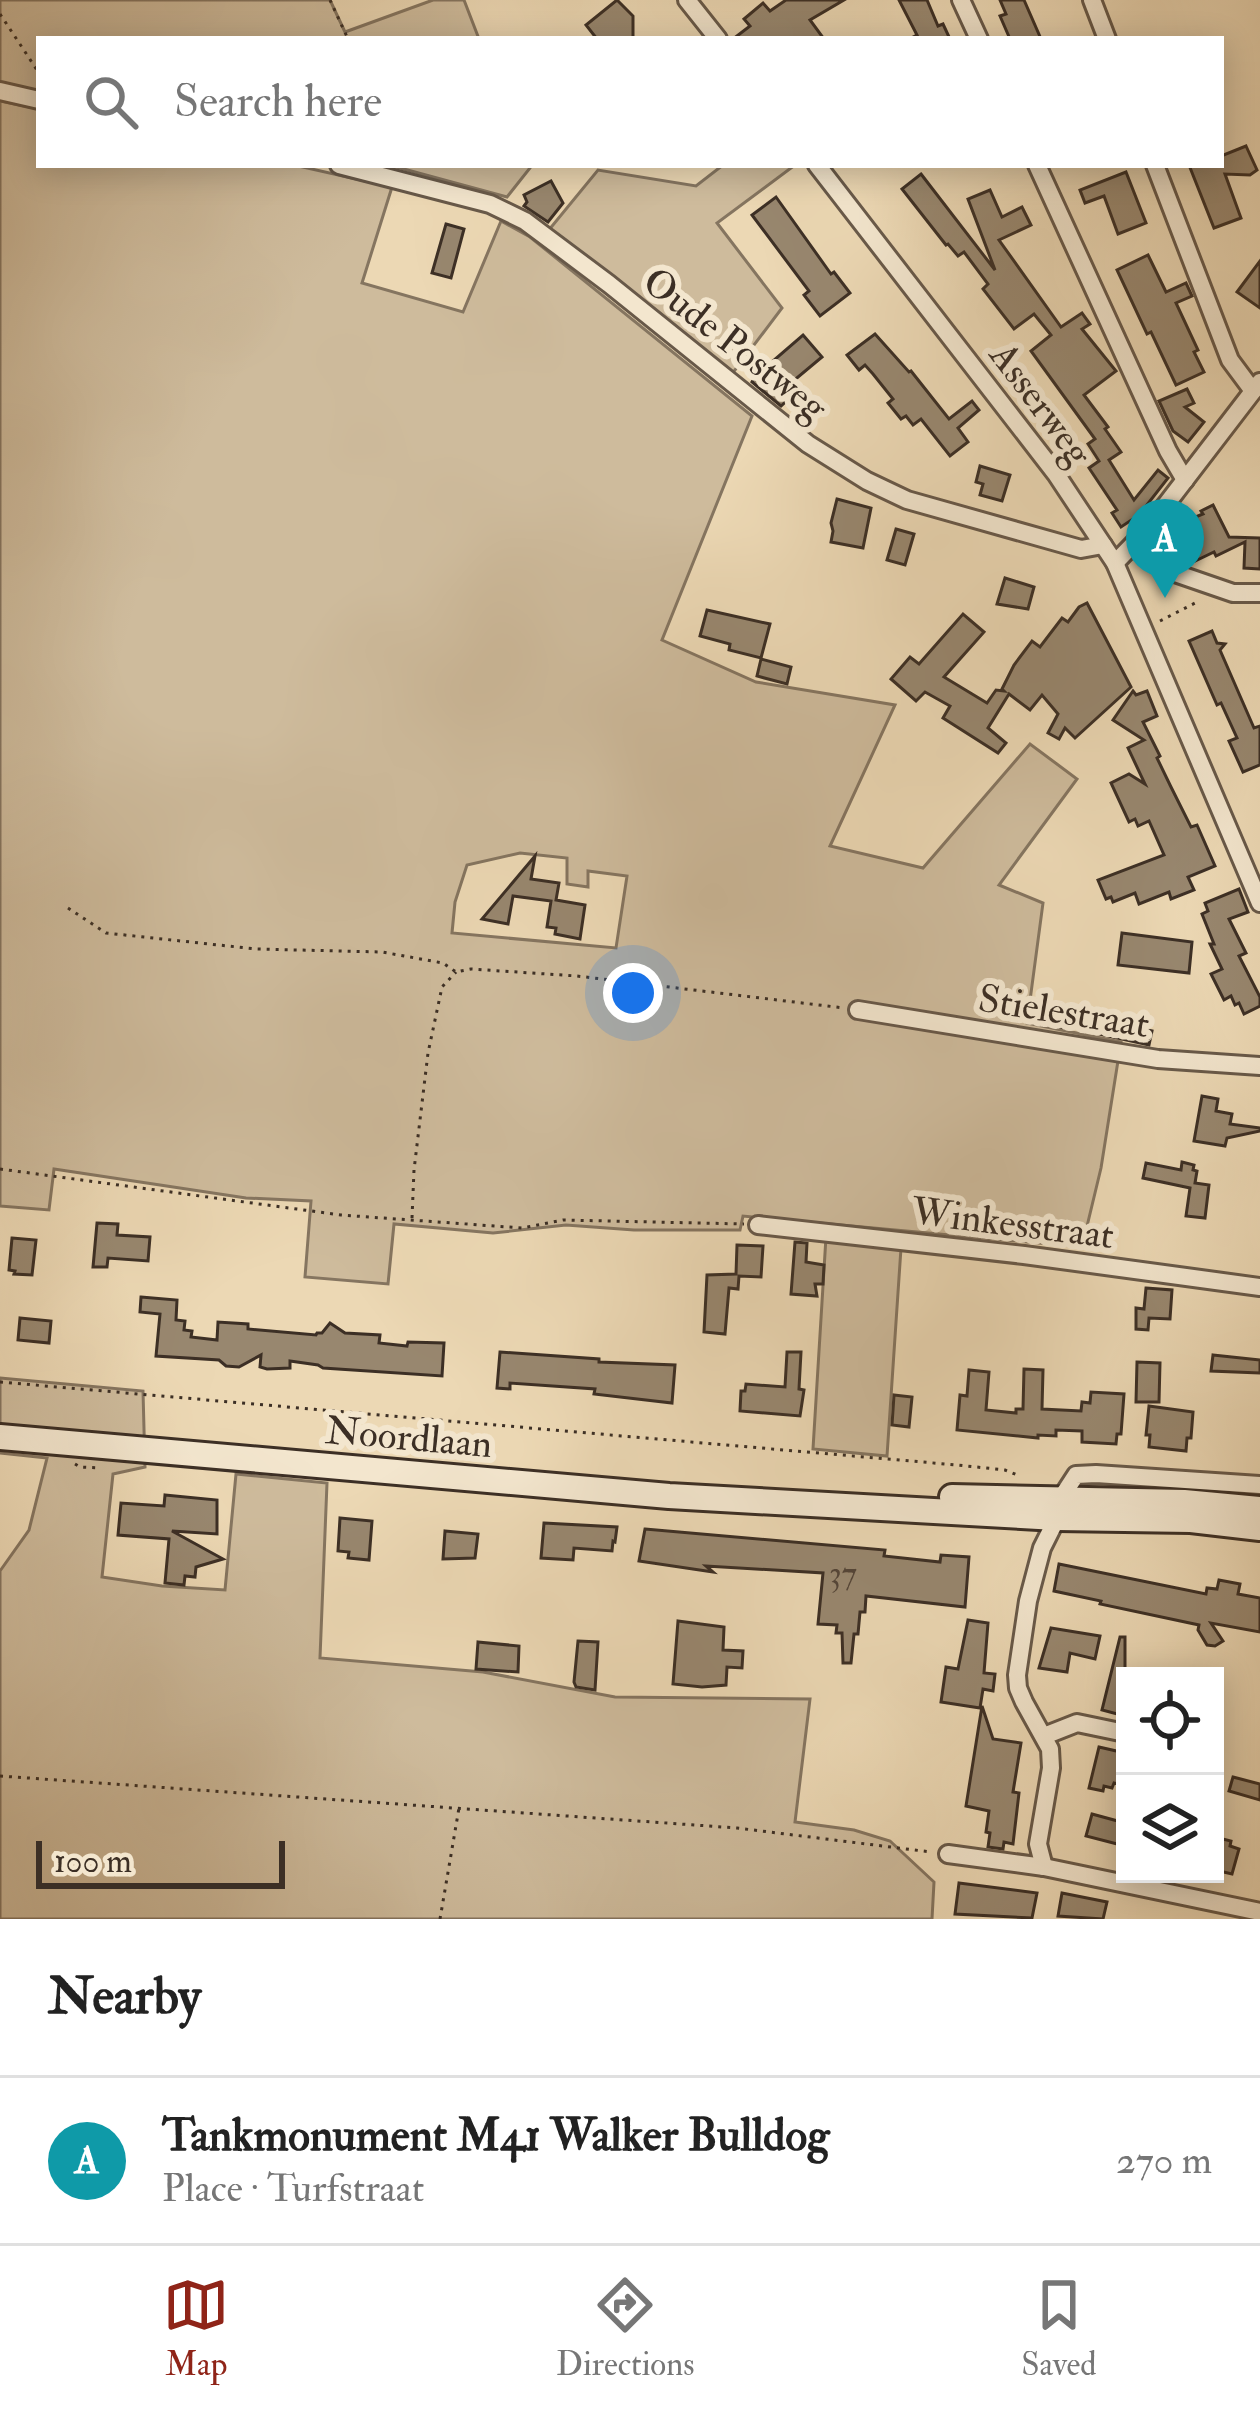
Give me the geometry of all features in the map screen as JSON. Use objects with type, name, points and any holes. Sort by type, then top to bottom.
[{"type":"main road","name":"Noordlaan","points":[[0,1437],[669,1496],[1059,1508],[1260,1528]]},
{"type":"main road","name":"Noordlaan","points":[[1059,1508],[1184,1502],[1260,1509]]},
{"type":"street","points":[[687,0],[716,36]]},
{"type":"street","points":[[961,0],[978,36]]},
{"type":"street","points":[[1092,0],[1106,36]]},
{"type":"street","points":[[0,92],[36,99]]},
{"type":"street","name":"Oude Postweg","points":[[351,168],[490,204],[525,221],[808,444],[867,481],[908,500],[1081,549],[1102,545]]},
{"type":"street","name":"Asserweg","points":[[819,168],[1056,474],[1115,563],[1260,903]]},
{"type":"street","points":[[1038,168],[1185,480]]},
{"type":"street","points":[[1115,563],[1145,532],[1257,386],[1230,360],[1156,168]]},
{"type":"street","points":[[1145,532],[1175,573],[1222,590],[1260,593]]},
{"type":"street","name":"Stielestraat","points":[[858,1010],[1158,1059],[1260,1066]]},
{"type":"street","name":"Winkesstraat","points":[[758,1225],[1260,1287]]},
{"type":"street","name":"Noordlaan","points":[[1059,1508],[1076,1475],[1260,1486]]},
{"type":"street","points":[[1044,1867],[1039,1844],[1050,1749],[1018,1688],[1016,1675],[1028,1601],[1059,1508]]},
{"type":"street","points":[[1044,1736],[1078,1723],[1116,1731]]},
{"type":"street","points":[[948,1855],[1044,1867],[1260,1912]]},
{"type":"path","points":[[330,0],[347,36]]},
{"type":"path","points":[[0,14],[36,68]]},
{"type":"path","points":[[1142,630],[1222,590]]},
{"type":"path","points":[[68,908],[106,933],[256,949],[382,952],[443,963],[456,972]]},
{"type":"path","points":[[412,1220],[428,1053],[442,987],[456,972],[577,976],[858,1010]]},
{"type":"path","points":[[0,1168],[341,1215],[522,1228],[563,1220],[758,1225]]},
{"type":"path","points":[[0,1382],[957,1465],[1005,1470],[1022,1477]]},
{"type":"path","points":[[0,1776],[737,1828],[948,1855]]},
{"type":"path","points":[[440,1919],[459,1807]]},
{"type":"shaded area","points":[[0,0],[330,0],[345,32],[433,0],[464,0],[478,36],[36,36],[36,90],[0,82]]},
{"type":"shaded area","points":[[0,101],[36,108],[36,168],[307,168],[392,187],[362,283],[463,312],[501,221],[530,237],[752,416],[662,640],[756,682],[895,705],[830,846],[923,868],[1030,744],[1077,779],[999,885],[1043,903],[1027,1023],[1121,1042],[1101,1168],[1082,1247],[743,1216],[740,1230],[566,1225],[493,1233],[394,1224],[388,1284],[305,1277],[311,1201],[246,1198],[54,1169],[49,1210],[0,1206]],"holes":[[[520,853],[567,858],[567,884],[588,887],[588,871],[627,876],[616,948],[452,933],[455,902],[467,865]]]},
{"type":"shaded area","points":[[400,168],[530,168],[507,197]]},
{"type":"shaded area","points":[[719,168],[791,168],[717,223],[782,308],[732,374],[548,231],[598,170],[696,186]]},
{"type":"shaded area","points":[[826,1237],[901,1248],[887,1456],[813,1449]]},
{"type":"shaded area","points":[[0,1378],[143,1391],[145,1467],[113,1474],[102,1577],[225,1590],[236,1474],[327,1483],[320,1658],[483,1672],[615,1697],[810,1699],[795,1822],[854,1830],[890,1841],[934,1882],[932,1919],[0,1919],[0,1571],[29,1530],[47,1458],[0,1453]]},
{"type":"building","points":[[617,0],[633,16],[633,36],[595,36],[586,25]]},
{"type":"building","points":[[786,0],[844,0],[810,20],[822,36],[737,36],[750,26],[744,19],[763,3],[770,11]]},
{"type":"building","points":[[899,0],[927,0],[938,26],[943,24],[949,36],[917,35]]},
{"type":"building","points":[[1000,0],[1024,0],[1040,36],[1009,36],[1000,16],[1006,14]]},
{"type":"building","points":[[1246,146],[1257,170],[1250,175],[1225,174],[1241,218],[1214,228],[1190,168],[1224,168],[1224,155]]},
{"type":"building","points":[[1126,172],[1146,223],[1118,234],[1104,196],[1085,203],[1080,190]]},
{"type":"building","points":[[921,174],[995,270],[968,199],[990,190],[1002,217],[1022,207],[1031,225],[999,240],[1061,327],[1082,313],[1090,324],[1082,329],[1116,371],[1084,395],[1121,452],[1109,460],[1134,500],[1158,470],[1168,478],[1139,515],[1121,527],[1112,513],[1117,510],[1089,468],[1099,461],[1088,444],[1095,439],[1031,351],[1051,335],[1034,314],[1014,329],[983,289],[988,284],[964,252],[958,256],[946,245],[902,189]]},
{"type":"building","points":[[551,181],[563,203],[548,222],[524,206],[524,195]]},
{"type":"building","points":[[776,197],[850,293],[820,316],[804,295],[809,291],[752,215]]},
{"type":"building","points":[[446,224],[464,229],[451,278],[432,273]]},
{"type":"building","points":[[1148,255],[1166,292],[1186,283],[1192,296],[1176,303],[1204,372],[1176,385],[1117,270]]},
{"type":"building","points":[[1260,261],[1260,308],[1237,292]]},
{"type":"building","points":[[875,334],[949,419],[972,401],[979,410],[958,428],[968,442],[950,456],[921,419],[913,425],[906,416],[901,419],[888,403],[893,399],[873,374],[865,365],[859,370],[847,355]]},
{"type":"building","points":[[803,335],[822,357],[786,387],[794,394],[781,406],[752,382],[755,377],[747,371],[756,360],[765,368]]},
{"type":"building","points":[[1187,389],[1194,403],[1185,407],[1204,422],[1188,442],[1173,431],[1159,401]]},
{"type":"building","points":[[980,466],[1010,475],[1002,501],[980,495],[983,484],[976,482]]},
{"type":"building","points":[[837,499],[871,508],[863,548],[831,542]]},
{"type":"building","points":[[1213,505],[1229,537],[1260,538],[1260,569],[1244,568],[1245,542],[1216,556],[1214,552],[1189,564],[1182,562],[1165,529]]},
{"type":"building","points":[[896,529],[914,534],[905,565],[887,560]]},
{"type":"building","points":[[1005,578],[1034,587],[1028,609],[997,604]]},
{"type":"building","points":[[1087,603],[1131,687],[1075,738],[1065,728],[1059,739],[1048,733],[1058,714],[1042,695],[1030,710],[1009,694],[988,728],[1006,743],[998,753],[943,718],[950,706],[925,692],[916,701],[891,679],[910,657],[919,664],[963,614],[984,632],[944,677],[987,703],[996,690],[1004,691],[1014,665],[1032,641],[1040,647],[1062,618],[1068,622]]},
{"type":"building","points":[[707,610],[770,624],[761,658],[700,636]]},
{"type":"building","points":[[1212,631],[1217,643],[1225,644],[1220,650],[1254,728],[1260,726],[1260,765],[1243,772],[1229,741],[1237,738],[1189,641]]},
{"type":"building","points":[[761,659],[791,667],[787,684],[757,676]]},
{"type":"building","points":[[1133,691],[1136,695],[1147,691],[1157,716],[1143,722],[1191,827],[1197,825],[1215,866],[1188,877],[1194,890],[1171,899],[1169,892],[1139,904],[1135,893],[1113,902],[1111,897],[1106,899],[1098,880],[1164,855],[1149,821],[1138,826],[1135,819],[1129,822],[1111,783],[1129,774],[1145,784],[1128,748],[1144,740],[1113,720]]},
{"type":"building","points":[[535,856],[531,879],[559,883],[556,900],[585,905],[580,939],[555,934],[556,928],[547,927],[551,901],[513,896],[508,924],[482,919]]},
{"type":"building","points":[[1239,889],[1248,912],[1229,919],[1246,953],[1239,956],[1260,997],[1260,1006],[1244,1014],[1231,996],[1224,1000],[1211,974],[1222,969],[1202,914],[1208,911],[1205,903]]},
{"type":"building","points":[[1122,933],[1192,942],[1189,973],[1118,965]]},
{"type":"building","points":[[1043,1001],[1069,1006],[1065,1028],[1038,1023]]},
{"type":"building","points":[[1098,1019],[1152,1031],[1149,1045],[1095,1033]]},
{"type":"building","points":[[1202,1096],[1218,1099],[1216,1111],[1232,1114],[1230,1124],[1260,1131],[1227,1138],[1225,1146],[1194,1141]]},
{"type":"building","points":[[1182,1162],[1194,1165],[1195,1183],[1209,1185],[1205,1218],[1186,1216],[1190,1188],[1143,1178],[1146,1163],[1181,1170]]},
{"type":"building","points":[[97,1223],[118,1224],[117,1235],[150,1237],[148,1261],[108,1258],[107,1267],[93,1267]]},
{"type":"building","points":[[12,1238],[36,1240],[32,1275],[9,1270]]},
{"type":"building","points":[[795,1242],[807,1243],[806,1262],[824,1265],[823,1284],[815,1284],[817,1296],[791,1294]]},
{"type":"building","points":[[737,1245],[763,1246],[761,1277],[739,1276],[738,1289],[729,1288],[725,1334],[704,1332],[707,1275],[736,1274]]},
{"type":"building","points":[[1146,1288],[1172,1290],[1170,1319],[1149,1318],[1148,1330],[1136,1329],[1136,1308],[1144,1309]]},
{"type":"building","points":[[141,1297],[177,1300],[176,1320],[185,1321],[184,1330],[192,1331],[191,1337],[217,1340],[218,1322],[316,1335],[330,1323],[345,1333],[380,1335],[379,1343],[444,1343],[442,1376],[323,1368],[290,1361],[290,1368],[267,1369],[260,1367],[261,1355],[239,1367],[219,1360],[156,1356],[160,1314],[140,1312]]},
{"type":"building","points":[[20,1318],[51,1321],[49,1343],[18,1340]]},
{"type":"building","points":[[500,1352],[675,1365],[672,1403],[594,1394],[595,1389],[510,1383],[510,1389],[497,1388]]},
{"type":"building","points":[[787,1352],[801,1352],[800,1416],[740,1411],[746,1384],[785,1387]]},
{"type":"building","points":[[1213,1355],[1260,1360],[1260,1373],[1211,1371]]},
{"type":"building","points":[[1137,1362],[1160,1363],[1159,1402],[1136,1402]]},
{"type":"building","points":[[1024,1369],[1043,1370],[1042,1409],[1081,1411],[1082,1402],[1090,1403],[1091,1392],[1124,1394],[1116,1444],[1082,1442],[1082,1431],[1056,1430],[1056,1436],[1038,1438],[957,1430],[960,1395],[967,1396],[969,1370],[989,1372],[986,1410],[1016,1413],[1023,1409]]},
{"type":"building","points":[[894,1395],[912,1397],[909,1427],[892,1425]]},
{"type":"building","points":[[1149,1406],[1193,1412],[1186,1451],[1149,1447]]},
{"type":"building","points":[[165,1495],[217,1500],[217,1534],[172,1531],[223,1559],[196,1567],[195,1577],[185,1576],[184,1585],[165,1583],[169,1539],[118,1535],[121,1503],[164,1506]]},
{"type":"building","points":[[340,1518],[372,1521],[369,1560],[348,1558],[349,1552],[338,1551]]},
{"type":"building","points":[[544,1523],[617,1527],[612,1551],[574,1548],[573,1560],[541,1558]]},
{"type":"building","points":[[645,1529],[885,1550],[884,1556],[940,1562],[941,1555],[969,1557],[965,1607],[866,1596],[851,1663],[843,1663],[842,1633],[836,1633],[837,1625],[818,1624],[823,1573],[706,1566],[713,1572],[639,1561]]},
{"type":"building","points":[[445,1531],[478,1534],[475,1558],[443,1559]]},
{"type":"building","points":[[1059,1564],[1206,1594],[1207,1588],[1217,1589],[1219,1580],[1240,1584],[1238,1594],[1260,1598],[1260,1632],[1211,1623],[1223,1641],[1207,1645],[1199,1625],[1054,1591]]},
{"type":"building","points":[[968,1620],[988,1623],[984,1673],[995,1674],[993,1691],[983,1689],[980,1708],[941,1702],[946,1667],[958,1669]]},
{"type":"building","points":[[678,1621],[724,1627],[723,1650],[743,1651],[742,1668],[727,1667],[726,1685],[673,1684]]},
{"type":"building","points":[[1051,1628],[1100,1636],[1095,1659],[1070,1653],[1067,1672],[1039,1668]]},
{"type":"building","points":[[1120,1637],[1125,1637],[1125,1667],[1116,1667],[1116,1714],[1102,1710]]},
{"type":"building","points":[[578,1641],[598,1642],[595,1690],[576,1687],[574,1682]]},
{"type":"building","points":[[478,1642],[519,1646],[518,1672],[476,1669]]},
{"type":"building","points":[[982,1706],[993,1739],[1021,1743],[1013,1792],[1019,1793],[1013,1844],[1004,1842],[1003,1849],[988,1847],[989,1811],[966,1806]]},
{"type":"building","points":[[1099,1747],[1116,1751],[1116,1784],[1104,1786],[1103,1791],[1089,1788]]},
{"type":"building","points":[[1233,1777],[1260,1784],[1260,1800],[1229,1791]]},
{"type":"building","points":[[1092,1814],[1116,1821],[1116,1844],[1086,1836]]},
{"type":"building","points":[[1224,1839],[1239,1849],[1232,1874],[1224,1872]]},
{"type":"building","points":[[959,1883],[1037,1893],[1032,1918],[955,1914]]},
{"type":"building","points":[[1062,1893],[1107,1902],[1103,1919],[1058,1916]]},
{"type":"place","name":"Tankmonument M41 Walker Bulldog","points":[[1165,598]]}]
